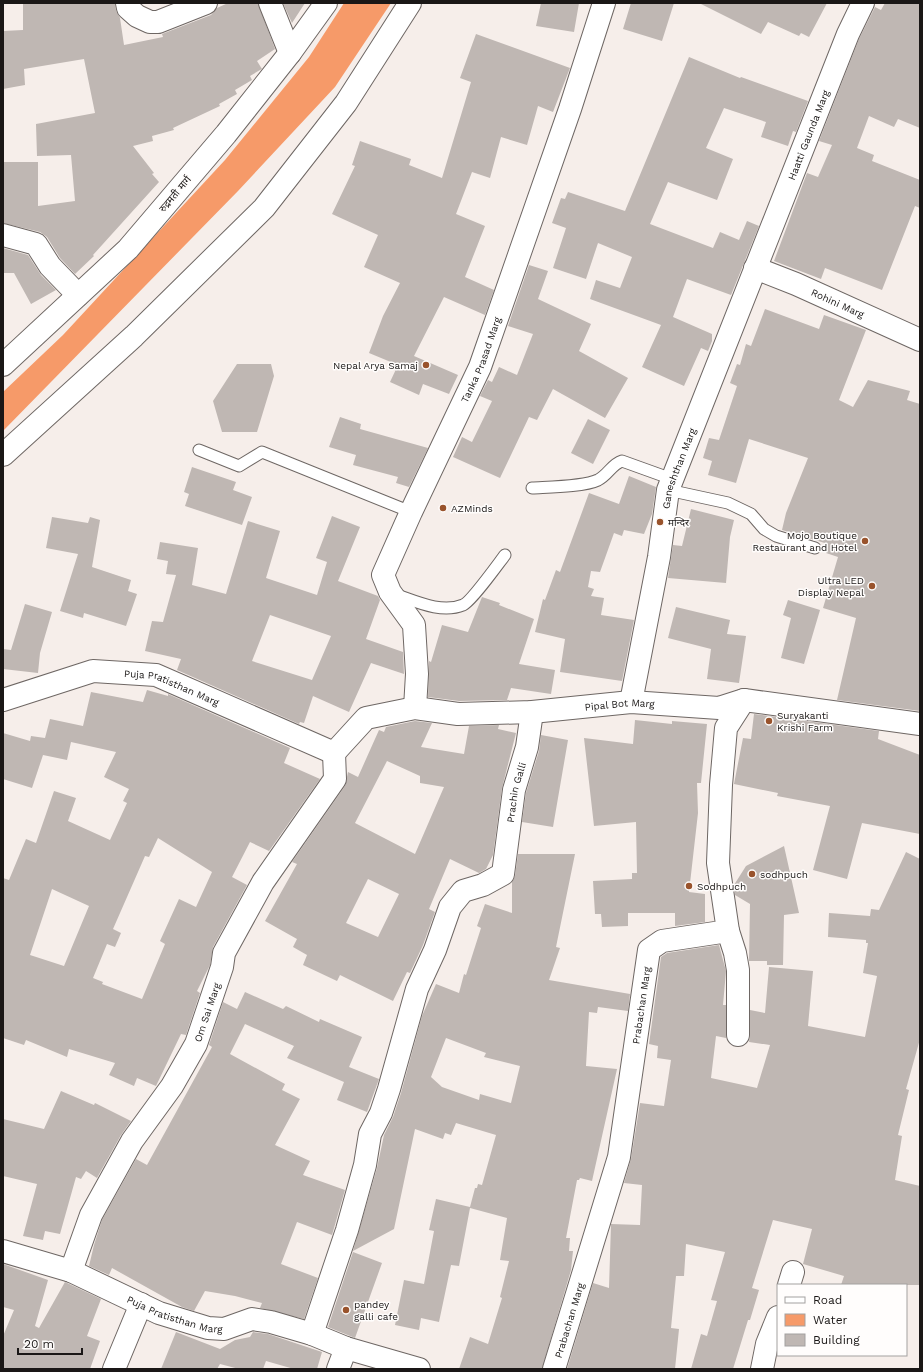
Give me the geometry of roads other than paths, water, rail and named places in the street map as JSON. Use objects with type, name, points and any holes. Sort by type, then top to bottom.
[{"type":"street","points":[[127,3],[128,8],[137,16],[150,22],[158,22],[206,3]]},
{"type":"street","points":[[270,3],[290,53]]},
{"type":"street","name":"रुद्रमती मार्ग","points":[[3,365],[128,249],[226,134],[290,53],[326,3]]},
{"type":"street","points":[[3,456],[134,336],[264,208],[346,103],[410,3]]},
{"type":"street","name":"Tanka Prasad Marg","points":[[415,708],[417,674],[414,625],[390,592],[383,576],[411,512],[480,367],[572,102],[604,3]]},
{"type":"street","name":"Haatti Gaunda Marg","points":[[755,268],[848,34],[863,3]]},
{"type":"street","points":[[3,235],[36,244],[50,266],[78,295]]},
{"type":"street","name":"Rohini Marg","points":[[755,268],[796,284],[920,340]]},
{"type":"street","name":"Ganeshthan Marg","points":[[631,702],[660,557],[670,485],[755,268]]},
{"type":"street","name":"Puja Pratisthan Marg","points":[[3,700],[93,671],[156,675],[334,753]]},
{"type":"street","points":[[738,1035],[738,970],[735,953],[728,931],[718,863],[721,785],[726,728],[744,700]]},
{"type":"street","name":"Pipal Bot Marg","points":[[334,753],[366,718],[415,708],[458,714],[532,712],[631,702],[719,708],[744,700],[920,724]]},
{"type":"street","name":"Prachin Galli","points":[[312,1334],[349,1224],[365,1165],[370,1134],[381,1113],[389,1089],[417,989],[435,950],[450,907],[463,891],[483,885],[503,874],[514,790],[527,747],[532,712]]},
{"type":"street","name":"Om Sai Marg","points":[[71,1271],[95,1208],[132,1141],[172,1086],[196,1044],[222,967],[224,953],[263,882],[335,779],[334,753]]},
{"type":"street","name":"Prabachan Marg","points":[[554,1369],[619,1157],[649,950],[662,941],[728,931]]},
{"type":"street","name":"Puja Pratisthan Marg","points":[[3,1251],[71,1271],[159,1313],[208,1328],[224,1329],[252,1319],[271,1322],[312,1334],[346,1348],[419,1369]]},
{"type":"street","points":[[114,1369],[141,1304]]},
{"type":"street","points":[[762,1369],[767,1344],[777,1319]]},
{"type":"street","points":[[338,1369],[346,1348]]},
{"type":"lane","points":[[199,450],[239,466],[262,452],[411,512]]},
{"type":"lane","points":[[532,488],[568,486],[597,480],[612,469],[616,462],[622,461],[670,485],[728,503],[751,514],[764,529],[776,536],[814,548]]},
{"type":"lane","points":[[390,592],[436,608],[453,608],[465,605],[505,555]]},
{"type":"water","points":[[344,3],[391,3],[335,87],[238,191],[3,431],[3,392],[63,335],[225,160],[309,57]]},
{"type":"place","name":"Nepal Arya Samaj","points":[[426,365]]},
{"type":"place","name":"AZMinds","points":[[443,508]]},
{"type":"place","name":"मन्दिर","points":[[660,522]]},
{"type":"place","name":"Mojo Boutique Restaurant and Hotel","points":[[865,541]]},
{"type":"place","name":"Ultra LED Display Nepal","points":[[872,586]]},
{"type":"place","name":"Suryakanti Krishi Farm","points":[[769,721]]},
{"type":"place","name":"sodhpuch","points":[[752,874]]},
{"type":"place","name":"Sodhpuch","points":[[689,886]]},
{"type":"place","name":"pandey galli cafe","points":[[346,1310]]}]
